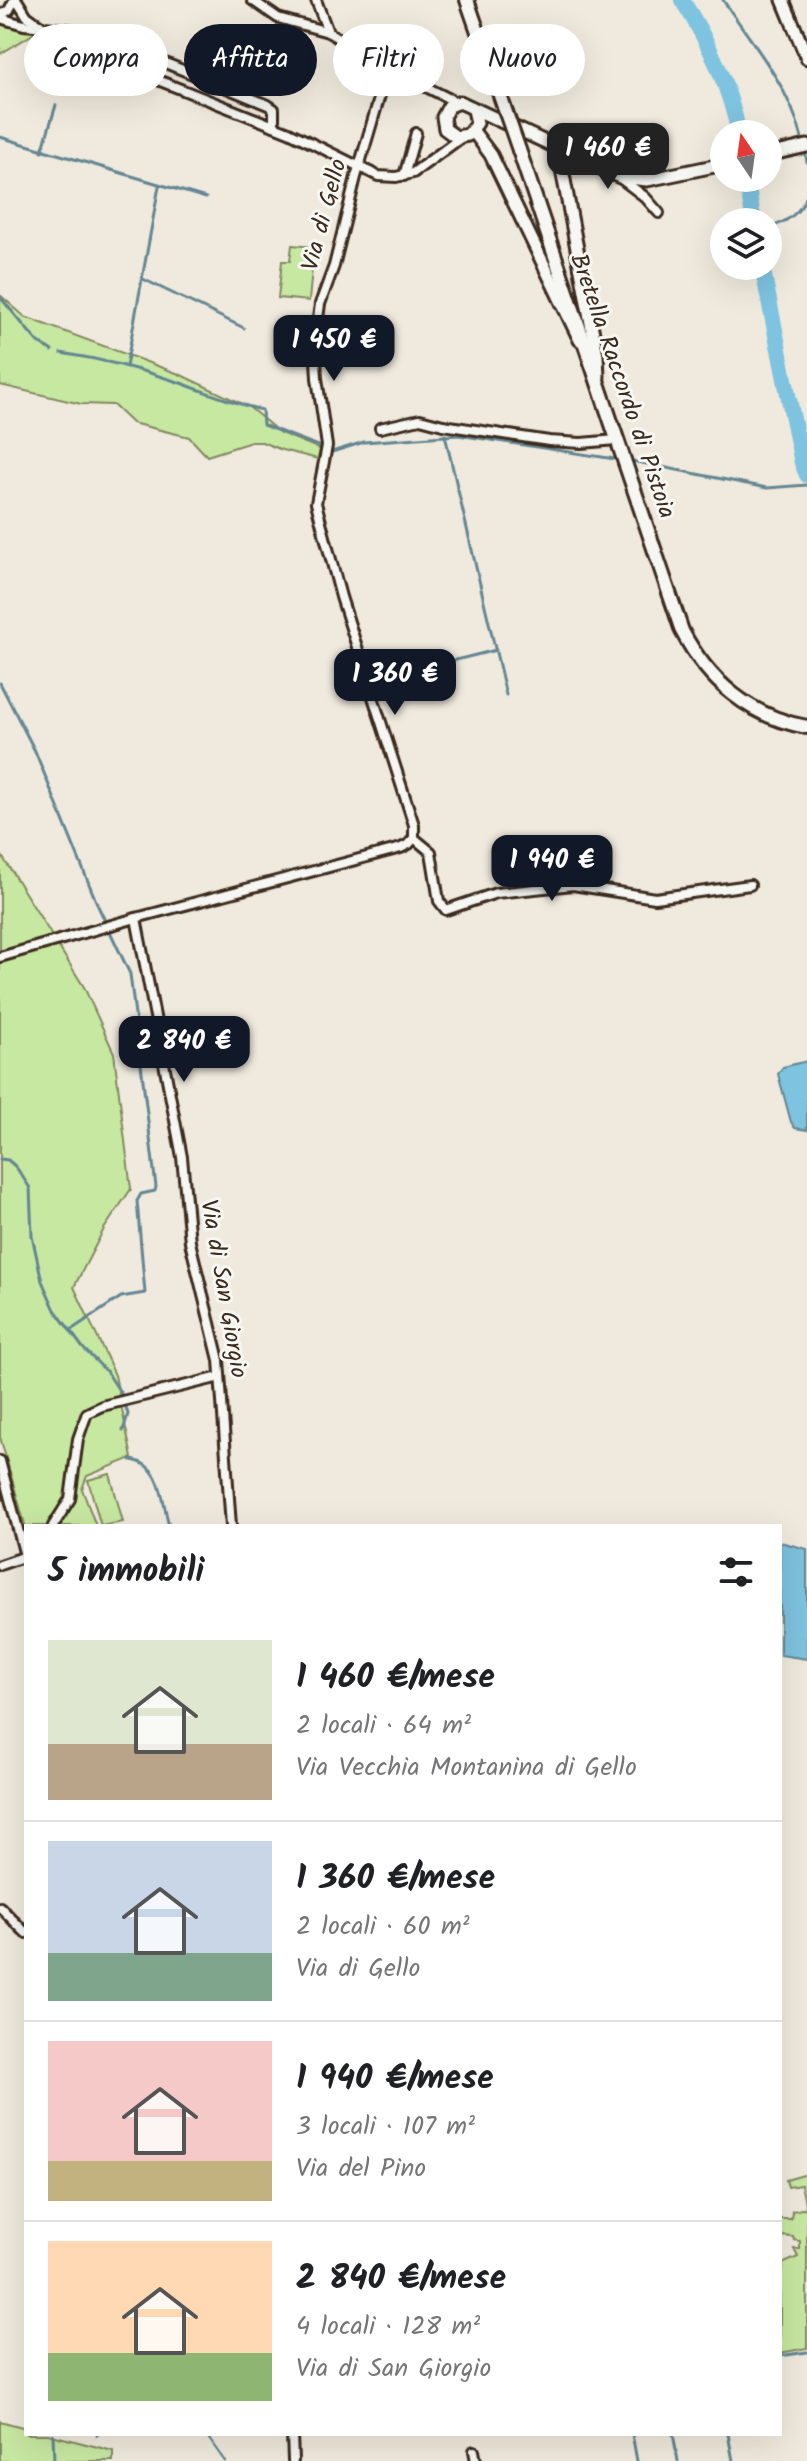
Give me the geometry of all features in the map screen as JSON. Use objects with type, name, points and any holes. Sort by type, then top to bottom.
[{"type":"main road","name":"Bretella Raccordo di Pistoia","points":[[467,0],[673,609],[693,652],[723,687],[749,706],[777,719],[807,727]]},
{"type":"street","points":[[0,17],[16,0],[27,16],[39,24]]},
{"type":"street","points":[[252,0],[278,18],[333,35]]},
{"type":"street","points":[[316,0],[328,32]]},
{"type":"street","points":[[783,0],[807,58]]},
{"type":"street","points":[[0,17],[24,25]]},
{"type":"street","points":[[168,64],[268,105],[274,109],[274,126]]},
{"type":"street","points":[[168,84],[274,126],[384,177],[404,176],[426,165],[438,153],[493,119]]},
{"type":"street","name":"Via di Gello","points":[[380,96],[334,266],[320,304],[315,341],[327,446],[316,503],[341,597],[414,825],[414,838]]},
{"type":"street","points":[[438,153],[446,109],[441,96]]},
{"type":"street","points":[[443,96],[466,103],[474,110],[620,177],[659,213]]},
{"type":"street","points":[[446,109],[458,103]]},
{"type":"street","points":[[474,110],[471,131],[491,155],[575,333],[586,348]]},
{"type":"street","points":[[444,126],[450,134],[471,131]]},
{"type":"street","points":[[404,176],[416,133]]},
{"type":"street","points":[[782,152],[807,146]]},
{"type":"street","points":[[558,148],[597,355],[598,382]]},
{"type":"street","points":[[620,177],[647,180],[710,167]]},
{"type":"street","points":[[380,428],[420,419],[549,441],[581,443],[617,440]]},
{"type":"street","points":[[0,957],[401,848],[414,838],[430,849],[439,901],[446,910],[503,892],[573,885],[655,898],[750,885]]},
{"type":"street","name":"Via di San Giorgio","points":[[136,918],[182,1157],[190,1242],[217,1351],[231,1524]]},
{"type":"street","points":[[54,1524],[70,1499],[78,1439],[87,1413],[102,1406],[220,1377]]},
{"type":"street","points":[[0,1461],[24,1549]]},
{"type":"street","points":[[0,1565],[24,1557]]},
{"type":"street","points":[[0,1907],[24,1931]]},
{"type":"street","points":[[292,2436],[293,2461]]},
{"type":"street","points":[[474,2451],[476,2461]]},
{"type":"green space","points":[[0,23],[24,30],[24,39],[0,54]]},
{"type":"green space","points":[[292,245],[314,247],[309,301],[278,298],[282,261],[290,261]]},
{"type":"green space","points":[[0,295],[25,317],[179,374],[249,407],[280,433],[320,449],[318,459],[262,442],[251,442],[207,456],[189,437],[132,423],[113,405],[81,404],[0,385]]},
{"type":"green space","points":[[0,853],[84,987],[114,1053],[131,1189],[104,1229],[74,1287],[115,1375],[132,1458],[87,1476],[82,1489],[95,1524],[25,1524],[0,1437]]},
{"type":"green space","points":[[110,1474],[123,1522],[100,1524],[88,1480]]},
{"type":"green space","points":[[807,2174],[807,2348],[782,2353],[782,2264],[798,2257],[794,2249],[800,2249],[800,2241],[782,2236],[782,2219],[791,2219],[792,2211],[806,2208],[801,2185],[788,2187],[786,2180]]},
{"type":"green space","points":[[0,2421],[24,2427],[24,2436],[56,2436],[113,2451],[113,2461],[0,2461]]},
{"type":"water","points":[[807,1061],[807,1130],[795,1128],[791,1122],[778,1074],[783,1067]]},
{"type":"water","points":[[782,1543],[807,1549],[807,1659],[782,1655]]},
{"type":"waterway","points":[[682,0],[717,64],[736,120]]},
{"type":"waterway","points":[[723,0],[786,96],[795,116],[807,162]]},
{"type":"waterway","points":[[42,151],[56,105]]},
{"type":"waterway","points":[[0,137],[206,198]]},
{"type":"waterway","points":[[126,367],[159,186]]},
{"type":"waterway","points":[[749,192],[751,208]]},
{"type":"waterway","points":[[782,222],[800,207],[807,196]]},
{"type":"waterway","points":[[143,279],[244,328]]},
{"type":"waterway","points":[[765,280],[807,475]]},
{"type":"waterway","points":[[0,297],[36,340],[52,351]]},
{"type":"waterway","points":[[61,353],[149,373],[262,410],[263,425],[321,447]]},
{"type":"waterway","points":[[445,435],[506,695]]},
{"type":"waterway","points":[[332,452],[364,442],[458,435],[615,459]]},
{"type":"waterway","points":[[632,461],[767,488],[807,485]]},
{"type":"waterway","points":[[383,678],[496,650]]},
{"type":"waterway","points":[[0,683],[35,751],[98,906],[130,974],[156,1187],[155,1191],[141,1194],[137,1201],[145,1293],[121,1297],[71,1330]]},
{"type":"waterway","points":[[0,1159],[8,1160],[16,1167],[30,1188],[32,1236],[42,1281],[55,1310],[83,1348],[107,1372],[122,1395],[128,1414],[123,1431]]},
{"type":"waterway","points":[[131,1460],[142,1463],[155,1476],[169,1524]]},
{"type":"waterway","points":[[782,2356],[807,2352]]},
{"type":"waterway","points":[[53,2436],[54,2461]]},
{"type":"waterway","points":[[207,2436],[225,2461]]},
{"type":"waterway","points":[[632,2436],[637,2461]]},
{"type":"waterway","points":[[673,2436],[678,2461]]},
{"type":"waterway","points":[[728,2436],[733,2461]]}]
